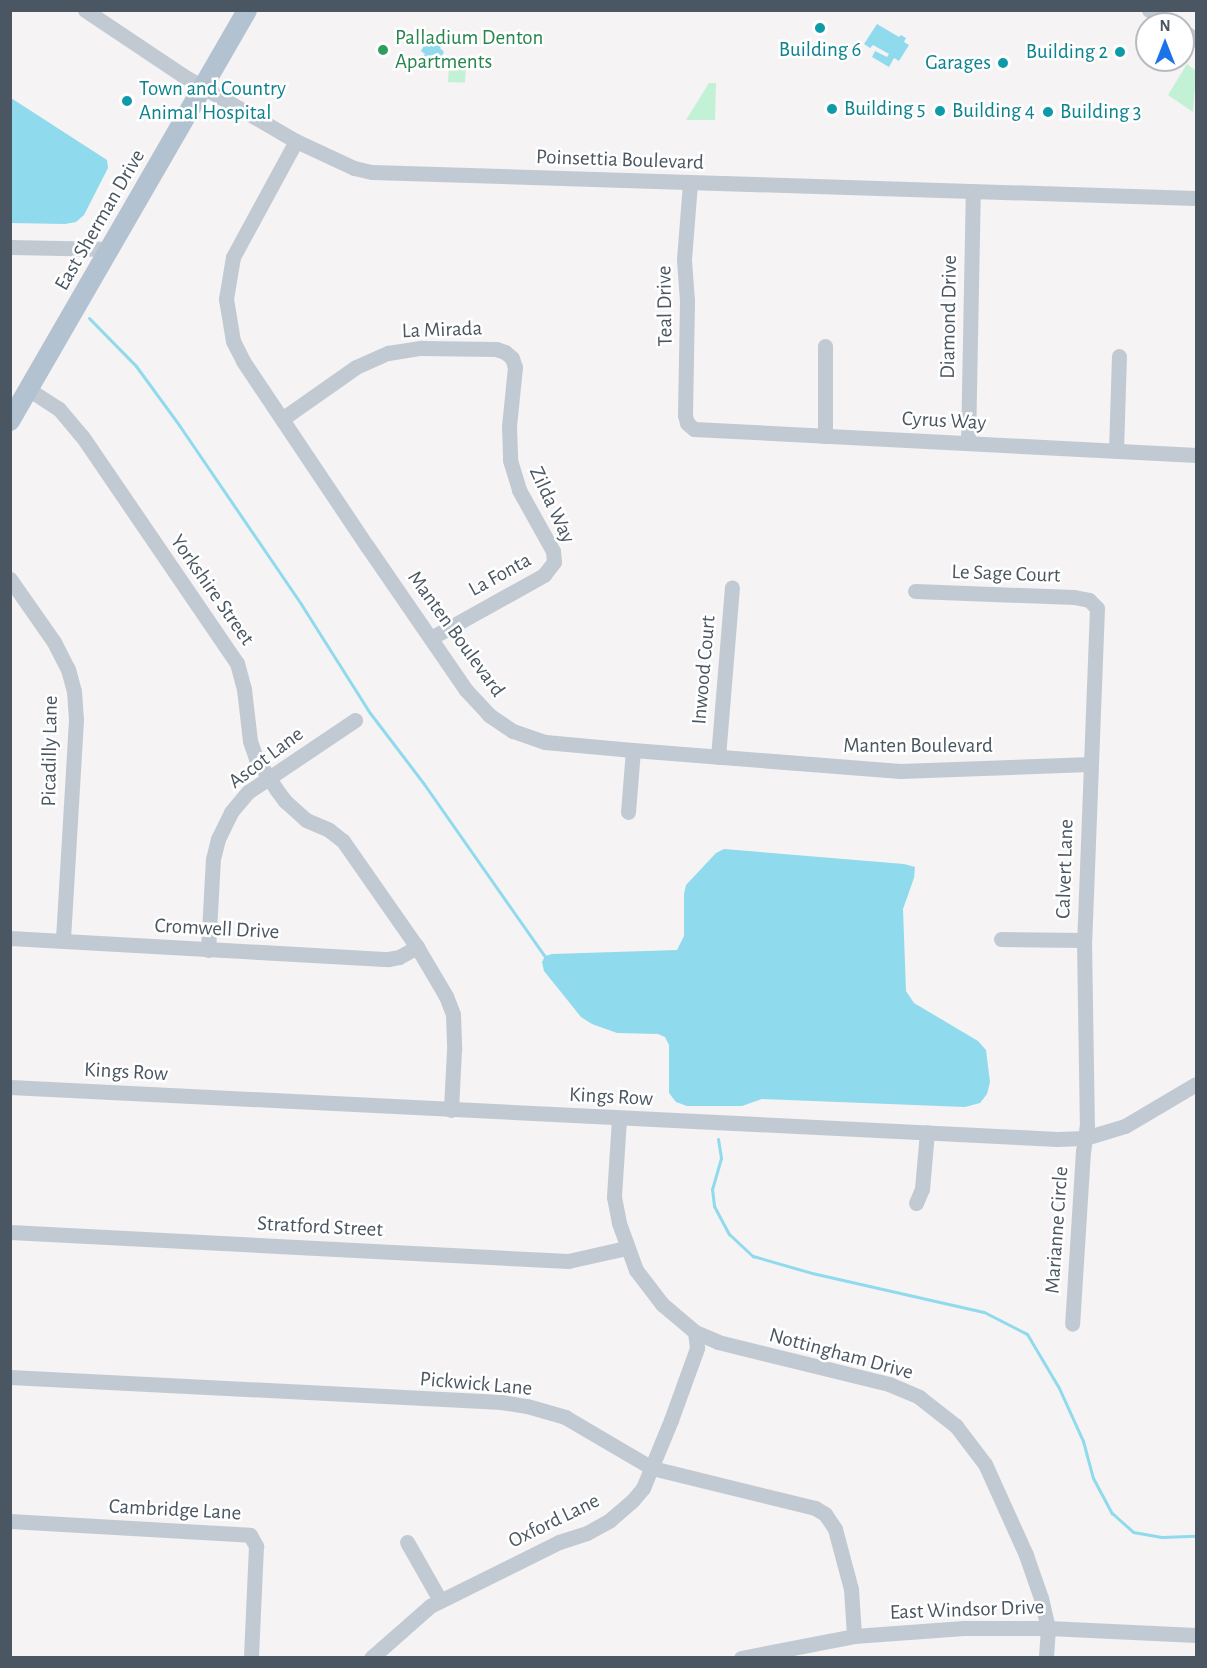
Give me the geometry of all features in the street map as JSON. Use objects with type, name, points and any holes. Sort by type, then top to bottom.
[{"type":"main road","name":"East Sherman Drive","points":[[10,421],[247,10]]},
{"type":"street","name":"Poinsettia Boulevard","points":[[86,10],[204,87],[296,141],[354,168],[389,174],[1197,198]]},
{"type":"street","name":"Manten Boulevard","points":[[296,141],[235,252],[227,293],[229,320],[236,347],[431,638],[480,707],[507,728],[545,742],[900,771],[1090,764]]},
{"type":"street","name":"Teal Drive","points":[[690,183],[684,260],[687,301],[685,415],[690,427]]},
{"type":"street","name":"Diamond Drive","points":[[968,443],[973,192]]},
{"type":"street","points":[[10,247],[111,249]]},
{"type":"street","points":[[825,346],[825,436]]},
{"type":"street","name":"La Mirada","points":[[282,418],[356,367],[388,353],[421,348],[496,349],[512,358]]},
{"type":"street","points":[[1116,451],[1119,356]]},
{"type":"street","name":"Zilda Way","points":[[512,358],[515,367],[509,426],[510,460],[519,490],[553,551],[554,562]]},
{"type":"street","name":"Yorkshire Street","points":[[28,389],[59,409],[82,436],[237,663],[250,741],[256,758],[269,778],[285,801],[306,820],[329,830],[343,841],[417,947],[446,996],[453,1014],[451,1110]]},
{"type":"street","name":"Cyrus Way","points":[[690,427],[702,432],[1197,455]]},
{"type":"street","name":"La Fonta","points":[[431,638],[544,575],[554,562]]},
{"type":"street","name":"Picadilly Lane","points":[[10,579],[54,642],[68,669],[74,691],[76,720],[63,941]]},
{"type":"street","name":"Inwood Court","points":[[718,757],[732,588]]},
{"type":"street","name":"Le Sage Court","points":[[915,591],[1074,597],[1094,603]]},
{"type":"street","name":"Calvert Lane","points":[[1085,1138],[1087,1124],[1084,940],[1097,612],[1094,603]]},
{"type":"street","name":"Ascot Lane","points":[[208,950],[212,870],[218,839],[237,806],[248,792],[355,720]]},
{"type":"street","points":[[628,812],[633,750]]},
{"type":"street","name":"Cromwell Drive","points":[[10,938],[388,959],[399,957],[417,947]]},
{"type":"street","points":[[1001,939],[1084,940]]},
{"type":"street","name":"Kings Row","points":[[10,1087],[1057,1139],[1085,1138],[1125,1126],[1197,1084]]},
{"type":"street","name":"Nottingham Drive","points":[[619,1119],[614,1197],[626,1248],[636,1270],[662,1304],[695,1332],[718,1342],[889,1384],[936,1408],[967,1437],[985,1464],[1026,1555],[1041,1598],[1048,1628],[1046,1658]]},
{"type":"street","points":[[916,1203],[922,1189],[927,1132]]},
{"type":"street","name":"Marianne Circle","points":[[1072,1324],[1085,1138]]},
{"type":"street","name":"Stratford Street","points":[[10,1232],[568,1261],[626,1248]]},
{"type":"street","name":"Oxford Lane","points":[[371,1658],[408,1622],[440,1600],[610,1520],[643,1488],[697,1348],[695,1332]]},
{"type":"street","name":"Pickwick Lane","points":[[10,1377],[501,1402],[527,1406],[566,1417],[585,1426],[652,1468],[815,1508],[825,1514],[835,1529],[851,1589],[854,1636]]},
{"type":"street","name":"Cambridge Lane","points":[[10,1521],[250,1535],[256,1546],[251,1658]]},
{"type":"street","points":[[407,1542],[440,1600]]},
{"type":"street","name":"East Windsor Drive","points":[[741,1658],[854,1636],[964,1628],[1048,1628],[1197,1635]]},
{"type":"green space","points":[[449,63],[466,64],[465,83],[448,82]]},
{"type":"green space","points":[[1196,71],[1193,112],[1168,95],[1182,72]]},
{"type":"green space","points":[[709,83],[716,83],[715,120],[686,120]]},
{"type":"water","points":[[877,24],[899,37],[901,35],[906,38],[904,42],[909,45],[899,61],[894,58],[889,67],[872,57],[875,51],[887,57],[889,54],[873,45],[870,48],[864,44]]},
{"type":"water","points":[[437,35],[445,40],[440,48],[444,52],[439,61],[434,58],[430,65],[421,60],[425,54],[421,51],[426,42],[431,44]]},
{"type":"water","points":[[11,98],[107,160],[108,168],[84,215],[76,222],[65,224],[11,223]]},
{"type":"water","points":[[724,849],[904,864],[915,867],[914,878],[903,909],[906,991],[914,1003],[978,1041],[986,1050],[990,1082],[987,1094],[980,1103],[965,1107],[762,1099],[742,1106],[687,1106],[676,1102],[669,1093],[669,1045],[665,1037],[658,1034],[617,1033],[592,1024],[581,1017],[544,971],[542,962],[545,956],[677,950],[684,936],[686,885],[716,853]]},
{"type":"waterway","points":[[89,318],[136,366],[179,425],[301,604],[370,713],[424,784],[546,958]]},
{"type":"waterway","points":[[718,1139],[721,1158],[712,1189],[714,1206],[729,1234],[753,1256],[812,1273],[984,1312],[1027,1334],[1059,1388],[1083,1441],[1093,1478],[1112,1513],[1133,1532],[1162,1537],[1196,1536]]},
{"type":"place","name":"Building 6","points":[[820,28]]},
{"type":"place","name":"Palladium Denton Apartments","points":[[383,50]]},
{"type":"place","name":"Building 2","points":[[1120,52]]},
{"type":"place","name":"Garages","points":[[1003,63]]},
{"type":"place","name":"Town and Country Animal Hospital","points":[[127,101]]},
{"type":"place","name":"Building 5","points":[[832,109]]},
{"type":"place","name":"Building 4","points":[[940,111]]},
{"type":"place","name":"Building 3","points":[[1048,112]]}]
